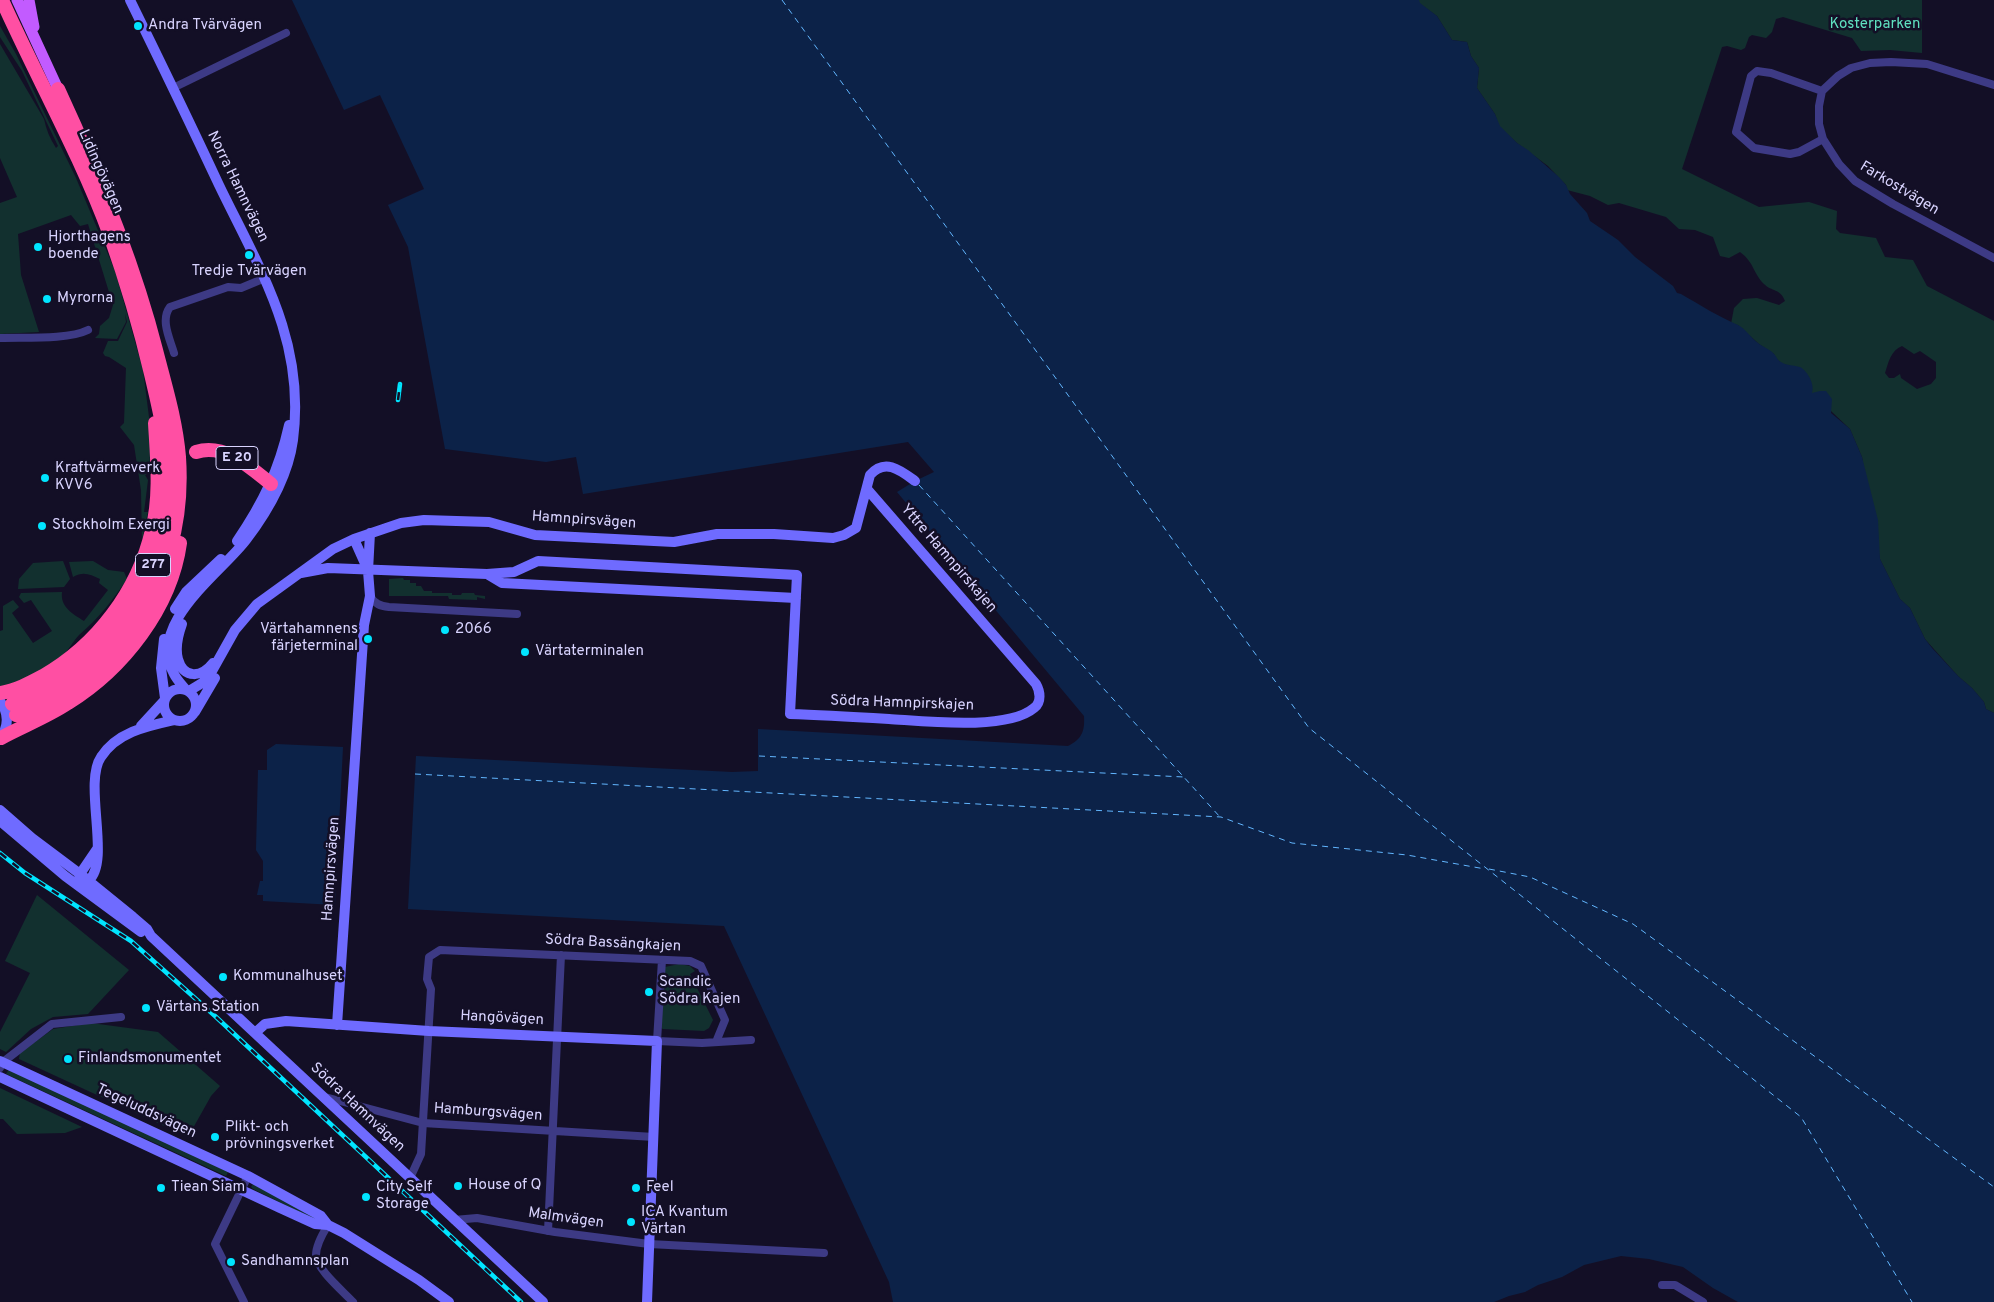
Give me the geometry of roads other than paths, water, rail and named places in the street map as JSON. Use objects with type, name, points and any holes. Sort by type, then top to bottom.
[{"type":"highway","name":"Lidingövägen","points":[[2,0],[88,183],[110,235],[135,314],[155,365]]},
{"type":"highway","points":[[0,19],[35,72]]},
{"type":"highway","name":"Lidingövägen","points":[[58,89],[91,162],[125,249],[142,299],[155,365]]},
{"type":"highway","points":[[0,693],[34,681],[71,657],[94,636],[110,617],[134,581],[148,546],[153,528],[156,504],[155,365]]},
{"type":"highway","name":"277","points":[[9,707],[38,706],[59,694],[88,673],[112,651],[140,617],[154,592],[171,547],[177,517],[180,482],[176,436],[155,365]]},
{"type":"highway","name":"277","points":[[9,707],[45,690],[68,675],[102,646],[132,607],[156,558],[166,519],[169,478],[155,365]]},
{"type":"highway","name":"E 20","points":[[196,452],[216,450],[230,454],[274,487]]},
{"type":"highway","points":[[0,738],[44,717],[90,689],[111,671],[140,637],[163,595],[176,563],[183,518],[180,482]]},
{"type":"main road","name":"Lidingövägen","points":[[18,0],[58,89]]},
{"type":"main road","points":[[29,0],[36,43]]},
{"type":"main road","name":"Norra Hamnvägen","points":[[130,0],[265,278],[288,342],[294,395],[283,452],[264,515],[247,539],[180,613],[174,625],[169,649],[171,666],[174,674],[187,690]]},
{"type":"main road","name":"Yttre Hamnpirskajen","points":[[915,480],[899,469],[883,466],[878,467],[870,475],[866,489],[1036,684],[1040,692],[1038,703]]},
{"type":"main road","name":"Norra Hamnvägen","points":[[164,699],[161,656],[172,614],[186,592],[236,543],[274,487]]},
{"type":"main road","name":"Hamnpirsvägen","points":[[187,690],[207,680],[235,630],[257,604],[321,557],[354,539],[401,523],[424,520],[489,522],[535,535],[674,542],[716,534],[774,534],[833,538],[852,531],[859,524],[866,489]]},
{"type":"main road","name":"Hamnpirsvägen","points":[[337,1025],[364,625],[370,596],[368,571],[370,533]]},
{"type":"main road","name":"Hamnpirsvägen","points":[[354,539],[368,571]]},
{"type":"main road","name":"Hamnpirsvägen","points":[[301,573],[328,568],[487,574],[514,572],[538,560],[797,575],[790,714]]},
{"type":"main road","name":"Hamnpirsvägen","points":[[487,574],[502,583],[796,598]]},
{"type":"main road","name":"Norra Hamnvägen","points":[[196,594],[179,633],[177,654],[183,668],[193,674],[202,674],[210,668],[227,644]]},
{"type":"main road","name":"Hamnpirsvägen","points":[[193,715],[214,680],[227,644]]},
{"type":"main road","points":[[78,885],[89,880],[96,869],[95,786],[98,762],[111,745],[141,727],[174,720],[182,721],[193,715],[196,700],[187,690],[174,689],[141,727]]},
{"type":"main road","points":[[164,699],[165,712],[174,720]]},
{"type":"main road","name":"Södra Hamnpirskajen","points":[[790,714],[970,723],[1016,717],[1034,708],[1038,703]]},
{"type":"main road","points":[[0,738],[5,730],[7,719],[5,708],[9,707]]},
{"type":"main road","name":"Södra Hamnvägen","points":[[0,810],[32,838],[89,880],[142,924],[151,936],[543,1302]]},
{"type":"main road","name":"Södra Hamnvägen","points":[[0,822],[78,885],[144,934],[151,936]]},
{"type":"main road","points":[[0,830],[12,838],[27,844]]},
{"type":"main road","points":[[78,885],[80,874],[97,848]]},
{"type":"main road","name":"Hangövägen","points":[[255,1033],[265,1024],[286,1021],[429,1031],[657,1041]]},
{"type":"main road","points":[[647,1302],[657,1041]]},
{"type":"main road","name":"Tegeluddsvägen","points":[[1,1064],[248,1176],[321,1216],[328,1225],[390,1260],[449,1302]]},
{"type":"main road","name":"Tegeluddsvägen","points":[[0,1077],[315,1224],[328,1225]]},
{"type":"street","points":[[173,88],[286,33]]},
{"type":"street","points":[[1823,139],[1799,152],[1790,154],[1754,148],[1736,132],[1752,76],[1757,71],[1771,73],[1822,91],[1838,76],[1851,68],[1870,63],[1891,62],[1927,64],[1994,85]]},
{"type":"street","name":"Farkostvägen","points":[[1822,91],[1819,106],[1819,124],[1823,139],[1839,164],[1855,181],[1893,204],[1994,258]]},
{"type":"street","points":[[174,353],[165,322],[166,314],[170,307],[228,287],[241,288],[265,278]]},
{"type":"street","points":[[0,338],[57,336],[82,333],[88,330]]},
{"type":"street","points":[[370,596],[374,602],[381,606],[389,607],[517,614]]},
{"type":"street","name":"Södra Bassängkajen","points":[[429,1031],[431,989],[426,978],[429,957],[440,950],[690,961],[701,966],[725,1020],[716,1042]]},
{"type":"street","points":[[548,1231],[561,955]]},
{"type":"street","points":[[657,1041],[662,960]]},
{"type":"street","points":[[1,1064],[52,1024],[122,1017]]},
{"type":"street","points":[[410,1178],[421,1154],[429,1031]]},
{"type":"street","name":"Hangövägen","points":[[657,1041],[702,1043],[751,1040]]},
{"type":"street","name":"Hamburgsvägen","points":[[322,1096],[423,1123],[654,1137]]},
{"type":"street","points":[[244,1302],[215,1244],[248,1176]]},
{"type":"street","name":"Malmvägen","points":[[454,1220],[477,1218],[548,1231],[649,1244],[824,1253]]},
{"type":"street","points":[[328,1225],[317,1250],[316,1258],[325,1272],[353,1302]]},
{"type":"street","points":[[1662,1285],[1675,1285],[1703,1302]]},
{"type":"water","points":[[292,0],[1419,0],[1420,3],[1437,16],[1452,40],[1467,42],[1471,56],[1479,68],[1477,88],[1495,114],[1500,126],[1517,143],[1559,177],[1566,185],[1570,194],[1587,213],[1590,221],[1618,240],[1635,257],[1673,286],[1677,293],[1741,327],[1755,341],[1772,352],[1780,361],[1803,369],[1812,382],[1812,393],[1826,391],[1832,399],[1831,413],[1850,429],[1862,457],[1878,520],[1880,559],[1900,599],[1910,608],[1925,639],[1932,648],[1972,688],[1984,702],[1986,709],[1994,713],[1994,1302],[1738,1302],[1713,1288],[1683,1267],[1649,1259],[1621,1256],[1584,1265],[1562,1277],[1494,1302],[893,1302],[889,1282],[724,926],[408,909],[416,756],[732,772],[758,771],[758,729],[1068,746],[1082,734],[1084,716],[897,492],[934,472],[908,442],[583,494],[576,457],[546,462],[445,449],[408,247],[388,205],[424,189],[380,95],[344,110]]},
{"type":"water","points":[[276,744],[343,747],[335,905],[263,901],[263,895],[257,895],[260,881],[263,881],[263,861],[256,850],[258,770],[267,770],[267,750]]},
{"type":"railway","points":[[398,400],[400,384]]},
{"type":"railway","points":[[0,853],[25,873],[131,941],[215,1016],[521,1302]]},
{"type":"place","name":"Andra Tvärvägen","points":[[138,26]]},
{"type":"place","name":"Hjorthagens boende","points":[[38,247]]},
{"type":"place","name":"Tredje Tvärvägen","points":[[249,255]]},
{"type":"place","name":"Myrorna","points":[[47,299]]},
{"type":"place","name":"Kraftvärmeverk KVV6","points":[[45,478]]},
{"type":"place","name":"Stockholm Exergi","points":[[42,526]]},
{"type":"place","name":"2066","points":[[445,630]]},
{"type":"place","name":"Värtahamnens färjeterminal","points":[[368,639]]},
{"type":"place","name":"Värtaterminalen","points":[[525,652]]},
{"type":"place","name":"Kommunalhuset","points":[[223,977]]},
{"type":"place","name":"Scandic Södra Kajen","points":[[649,992]]},
{"type":"place","name":"Värtans Station","points":[[146,1008]]},
{"type":"place","name":"Finlandsmonumentet","points":[[68,1059]]},
{"type":"place","name":"Plikt- och prövningsverket","points":[[215,1137]]},
{"type":"place","name":"House of Q","points":[[458,1186]]},
{"type":"place","name":"Tiean Siam","points":[[161,1188]]},
{"type":"place","name":"Feel","points":[[636,1188]]},
{"type":"place","name":"City Self Storage","points":[[366,1197]]},
{"type":"place","name":"ICA Kvantum Värtan","points":[[631,1222]]},
{"type":"place","name":"Sandhamnsplan","points":[[231,1262]]},
{"type":"park label","name":"Kosterparken","points":[[1875,25]]}]
